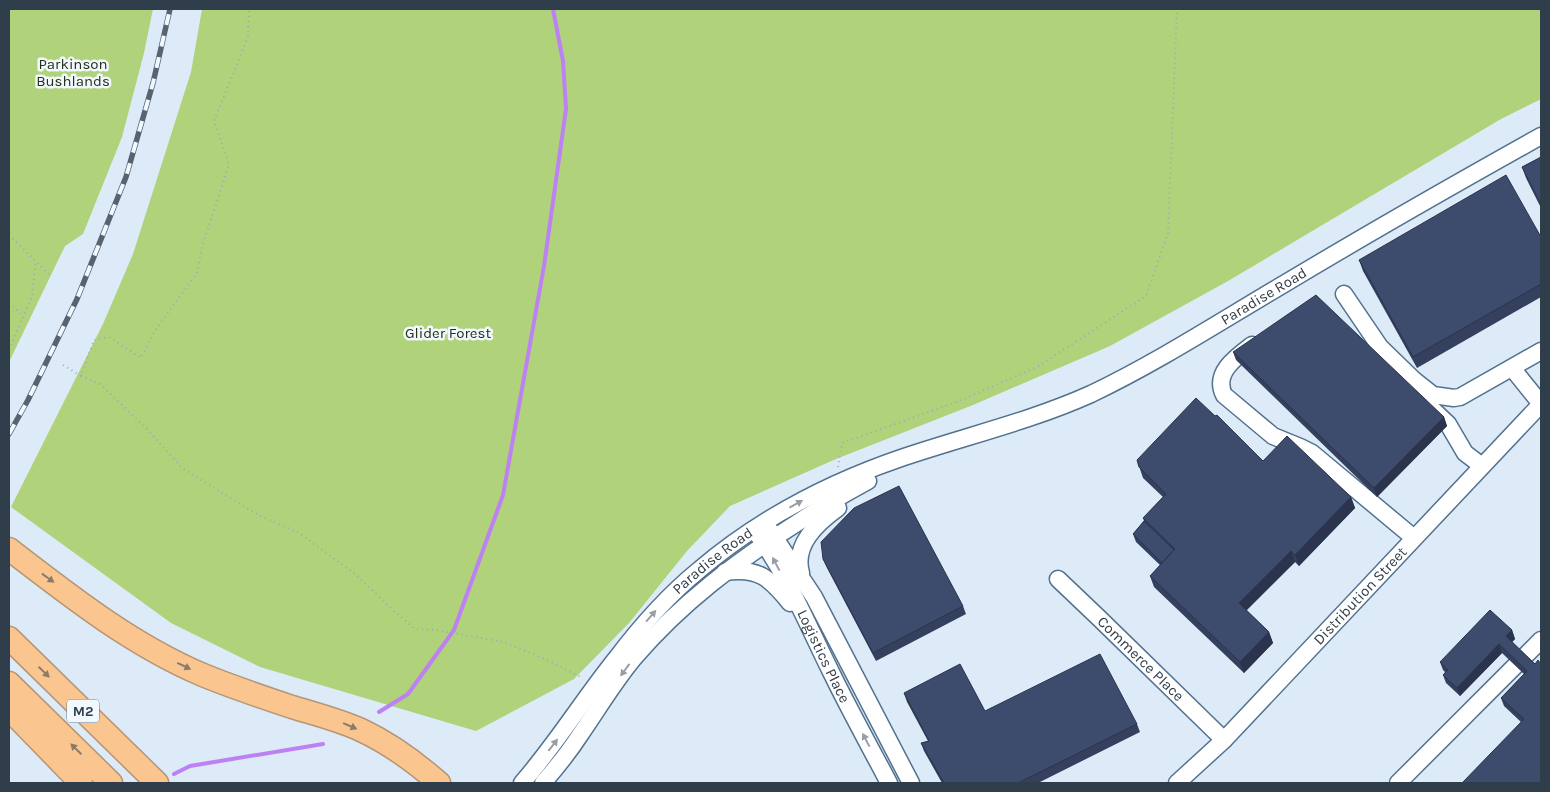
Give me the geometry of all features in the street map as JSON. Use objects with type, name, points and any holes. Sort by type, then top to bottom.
[{"type":"highway","points":[[9,549],[114,626],[157,653],[204,676],[269,700],[362,730],[401,753],[439,783]]},
{"type":"highway","name":"M2","points":[[9,638],[157,783]]},
{"type":"highway","name":"M2","points":[[9,683],[111,783]]},
{"type":"highway","points":[[9,709],[80,783]]},
{"type":"street","name":"Paradise Road","points":[[522,783],[614,661],[658,607],[699,570],[760,526],[794,505],[835,485],[902,458],[975,436],[1090,394],[1182,345],[1436,195],[1541,136]]},
{"type":"street","points":[[1344,294],[1384,352],[1414,380],[1434,395],[1460,397],[1541,351]]},
{"type":"street","points":[[1344,323],[1448,424],[1465,453],[1482,466]]},
{"type":"street","points":[[1264,337],[1240,353],[1221,376],[1220,388],[1224,395],[1273,436],[1312,453],[1414,538]]},
{"type":"street","points":[[1512,368],[1541,404]]},
{"type":"street","name":"Distribution Street","points":[[1177,783],[1224,740],[1541,404]]},
{"type":"street","name":"Paradise Road","points":[[543,783],[579,737],[633,660],[666,623],[724,572],[769,540],[854,489],[890,471],[975,436]]},
{"type":"street","points":[[803,580],[798,564],[799,553],[804,542],[817,525],[829,514],[890,471]]},
{"type":"street","name":"Logistics Place","points":[[760,526],[769,540],[803,580],[825,618],[911,783]]},
{"type":"street","name":"Logistics Place","points":[[769,540],[796,601],[834,678],[889,783]]},
{"type":"street","name":"Paradise Road","points":[[724,572],[751,571],[763,576],[782,593],[792,605],[834,678]]},
{"type":"street","name":"Commerce Place","points":[[1058,579],[1224,740]]},
{"type":"street","name":"Logistics Place","points":[[825,618],[838,657],[904,783]]},
{"type":"street","points":[[1398,783],[1541,640]]},
{"type":"path","points":[[81,376],[94,340],[109,337],[141,358],[154,332],[197,273],[203,244],[229,164],[214,121],[248,37],[249,9]]},
{"type":"path","points":[[835,485],[842,443],[959,401],[1037,367],[1146,296],[1168,233],[1177,9]]},
{"type":"path","points":[[9,235],[51,276]]},
{"type":"path","points":[[9,350],[32,296],[36,262]]},
{"type":"path","points":[[9,303],[23,316]]},
{"type":"path","points":[[63,365],[81,376],[100,384],[146,428],[182,468],[258,515],[299,533],[355,574],[415,629],[435,630],[504,642],[547,660],[596,685]]},
{"type":"green space","name":"Parkinson Bushlands","points":[[9,9],[153,9],[144,53],[122,137],[83,234],[65,246],[9,362]]},
{"type":"green space","name":"Glider Forest","points":[[202,9],[1541,9],[1541,99],[1501,119],[1228,281],[1110,346],[973,405],[836,459],[730,506],[687,551],[629,623],[574,679],[476,731],[260,667],[171,623],[11,507],[103,324],[133,254],[191,72]]},
{"type":"building","points":[[1541,157],[1541,205],[1522,167]]},
{"type":"building","points":[[1506,175],[1541,237],[1541,284],[1413,357],[1359,260]]},
{"type":"building","points":[[1316,295],[1444,417],[1374,488],[1233,352]]},
{"type":"building","points":[[1196,398],[1215,416],[1217,415],[1263,461],[1287,436],[1351,497],[1295,555],[1291,551],[1239,603],[1269,632],[1240,662],[1150,576],[1175,549],[1143,518],[1166,494],[1139,467],[1137,460]]},
{"type":"building","points":[[899,486],[963,606],[873,653],[823,559],[821,542],[854,508]]},
{"type":"building","points":[[1144,521],[1174,550],[1162,563],[1133,534]]},
{"type":"building","points":[[1490,610],[1512,630],[1506,636],[1535,664],[1538,660],[1541,664],[1541,783],[1462,783],[1524,719],[1501,698],[1527,671],[1499,644],[1457,688],[1443,675],[1448,670],[1440,662]]},
{"type":"building","points":[[1100,654],[1137,724],[1018,783],[944,783],[921,743],[929,741],[904,693],[960,664],[985,711]]},
{"type":"waterway","points":[[379,712],[408,694],[454,630],[503,495],[544,266],[566,109],[563,61],[553,9]]},
{"type":"waterway","points":[[174,774],[190,766],[323,744]]},
{"type":"railway","points":[[9,434],[28,400],[77,299],[126,177],[153,83],[170,9]]}]
